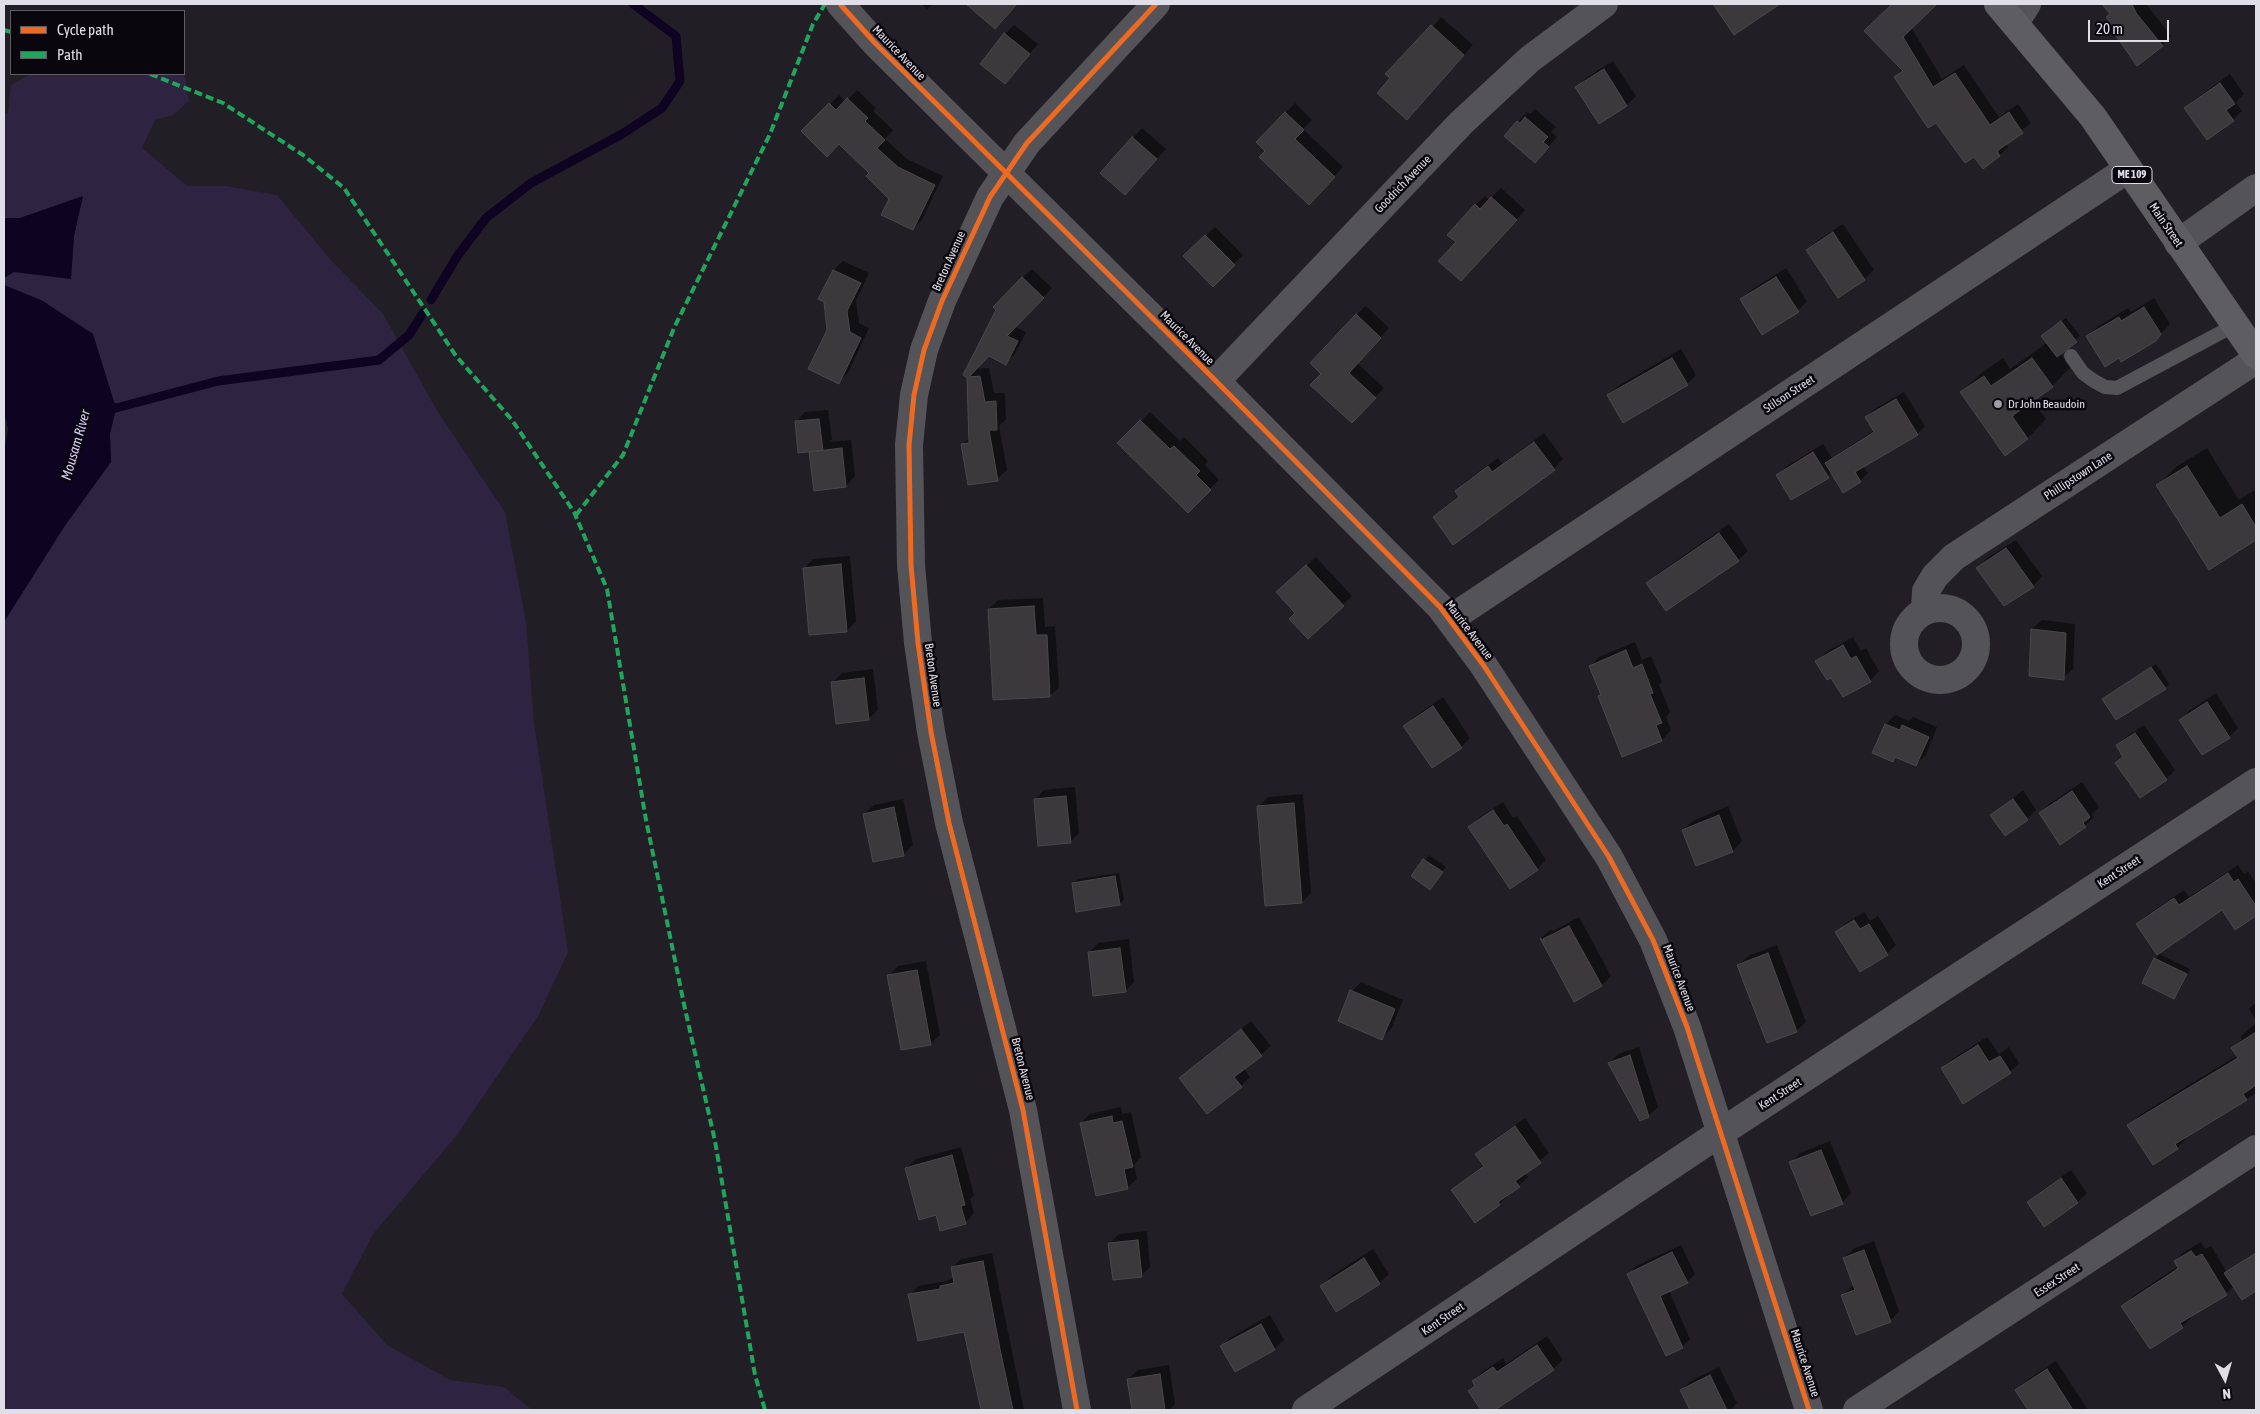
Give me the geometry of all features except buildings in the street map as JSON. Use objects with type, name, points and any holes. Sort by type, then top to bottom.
[{"type":"highway","name":"Main Street","points":[[2013,10],[2093,117],[2256,355]]},
{"type":"street","name":"Maurice Avenue","points":[[840,4],[875,44],[1407,573],[1450,619],[1529,732],[1609,857],[1653,940],[1687,1027],[1809,1410]]},
{"type":"street","name":"Breton Avenue","points":[[1078,1410],[1023,1110],[949,823],[937,761],[918,643],[912,564],[909,445],[914,395],[924,350],[942,301],[990,197],[1005,172],[1033,136],[1156,4]]},
{"type":"street","name":"Goodrich Avenue","points":[[1216,381],[1461,123],[1530,58],[1604,4]]},
{"type":"street","name":"Stilson Street","points":[[1450,619],[1986,274],[2128,169]]},
{"type":"street","points":[[2178,243],[2256,188]]},
{"type":"street","name":"Phillipstown Lane","points":[[1925,611],[1926,591],[1935,576],[1954,557],[2144,443],[2256,360]]},
{"type":"street","name":"Kent Street","points":[[1306,1410],[1720,1133],[2256,782]]},
{"type":"street","name":"Essex Street","points":[[1857,1410],[2256,1149]]},
{"type":"lane","points":[[2071,356],[2083,373],[2094,381],[2105,387],[2117,388],[2235,325]]},
{"type":"shaded area","points":[[29,75],[185,75],[189,101],[173,115],[155,120],[142,148],[187,186],[226,186],[277,195],[329,258],[383,314],[436,409],[505,512],[526,622],[534,723],[568,952],[538,1016],[457,1135],[373,1234],[342,1294],[387,1345],[450,1380],[504,1387],[532,1410],[4,1410],[4,622],[64,527],[111,462],[110,434],[116,408],[109,387],[43,301],[4,285],[4,278],[14,272],[71,279],[74,236],[82,197],[20,218],[4,218],[4,115],[8,113],[11,85]]},
{"type":"water","points":[[83,196],[74,236],[71,279],[14,272],[4,278],[4,218],[20,218]]},
{"type":"water","name":"Mousam River","points":[[4,285],[43,301],[93,334],[116,408],[110,434],[111,462],[64,527],[4,622],[4,451],[8,429],[4,412]]},
{"type":"waterway","points":[[431,300],[458,255],[486,218],[531,183],[622,134],[662,108],[680,81],[676,36],[633,4]]},
{"type":"waterway","points":[[105,406],[116,408],[218,381],[379,360],[409,335],[423,313]]},
{"type":"marked path","points":[[576,515],[623,455],[674,328],[770,134],[813,24],[825,4]]},
{"type":"marked path","points":[[4,30],[10,32]]},
{"type":"marked path","points":[[153,75],[223,103],[303,155],[344,188],[456,356],[512,420],[574,512],[607,589],[646,820],[685,1009],[715,1141],[755,1375],[765,1410]]},
{"type":"cycle path","points":[[840,4],[875,43],[1212,377],[1440,607],[1484,666],[1609,857],[1653,940],[1687,1027],[1809,1410]]},
{"type":"cycle path","points":[[1077,1410],[1023,1110],[949,823],[931,732],[918,643],[911,565],[909,445],[914,395],[924,350],[942,301],[990,197],[1027,143],[1156,4]]},
{"type":"place","name":"Dr John Beaudoin","points":[[1998,404]]}]
